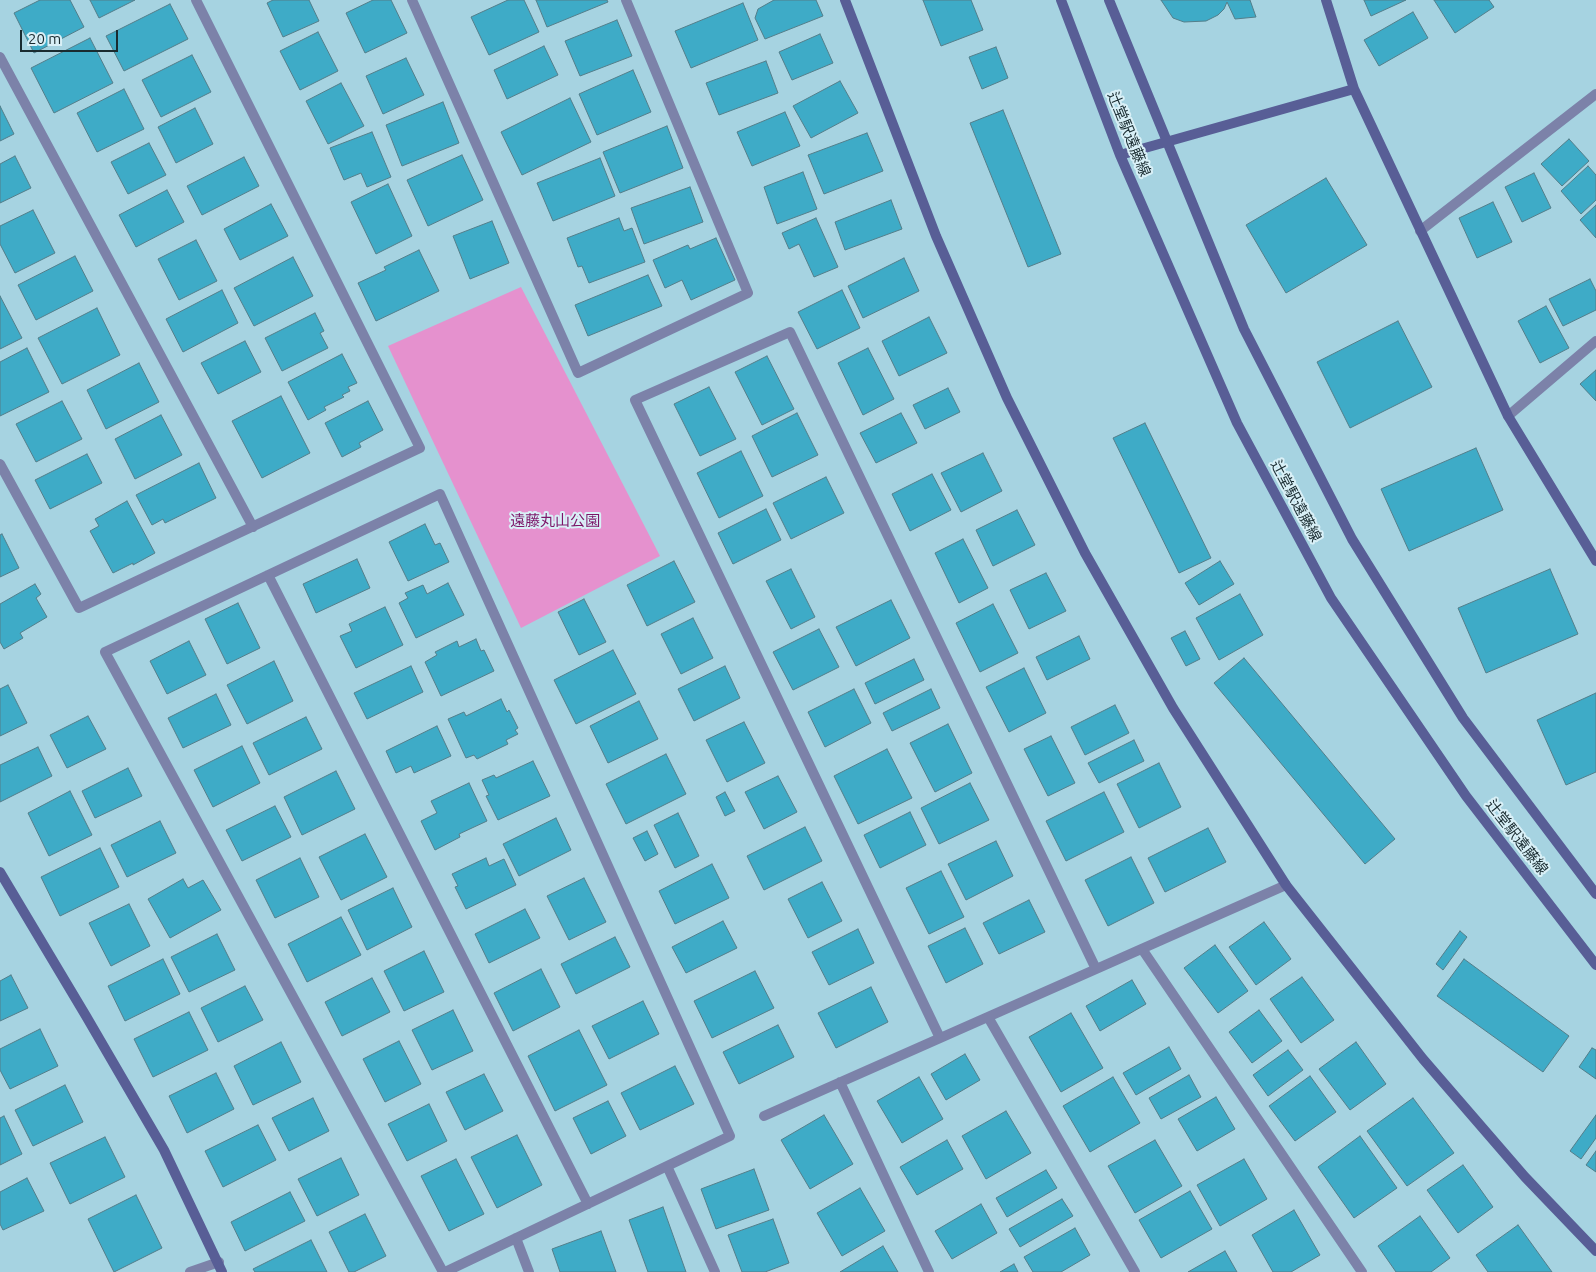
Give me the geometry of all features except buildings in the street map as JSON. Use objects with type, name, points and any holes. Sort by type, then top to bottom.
[{"type":"street","points":[[0,464],[80,608],[420,448],[196,0]]},
{"type":"street","points":[[412,0],[578,372],[748,293],[626,0]]},
{"type":"street","points":[[845,0],[936,236],[1007,398],[1086,553],[1173,708],[1286,885],[1423,1059],[1525,1177],[1596,1251]]},
{"type":"street","name":"辻堂駅遠藤線","points":[[1061,0],[1120,155],[1237,423],[1332,598],[1466,796],[1596,965]]},
{"type":"street","name":"辻堂駅遠藤線","points":[[1109,0],[1244,329],[1352,539],[1463,718],[1596,894]]},
{"type":"street","points":[[1326,0],[1354,88],[1508,416],[1596,561]]},
{"type":"street","points":[[0,58],[253,526]]},
{"type":"street","points":[[1120,155],[1354,88]]},
{"type":"street","points":[[1420,231],[1596,94]]},
{"type":"street","points":[[940,1038],[635,400],[790,332],[1096,969]]},
{"type":"street","points":[[1508,416],[1596,341]]},
{"type":"street","points":[[440,494],[730,1136],[444,1272],[105,652],[268,575],[440,494]]},
{"type":"street","points":[[268,575],[588,1204]]},
{"type":"street","points":[[0,872],[164,1150],[221,1267],[190,1272]]},
{"type":"street","points":[[764,1116],[1286,885]]},
{"type":"street","points":[[1142,949],[1362,1272]]},
{"type":"street","points":[[988,1017],[1135,1272]]},
{"type":"street","points":[[840,1082],[929,1272]]},
{"type":"street","points":[[667,1166],[715,1272]]},
{"type":"street","points":[[516,1238],[529,1272]]},
{"type":"green space","name":"遠藤丸山公園","points":[[521,287],[660,556],[521,628],[388,346]]}]
